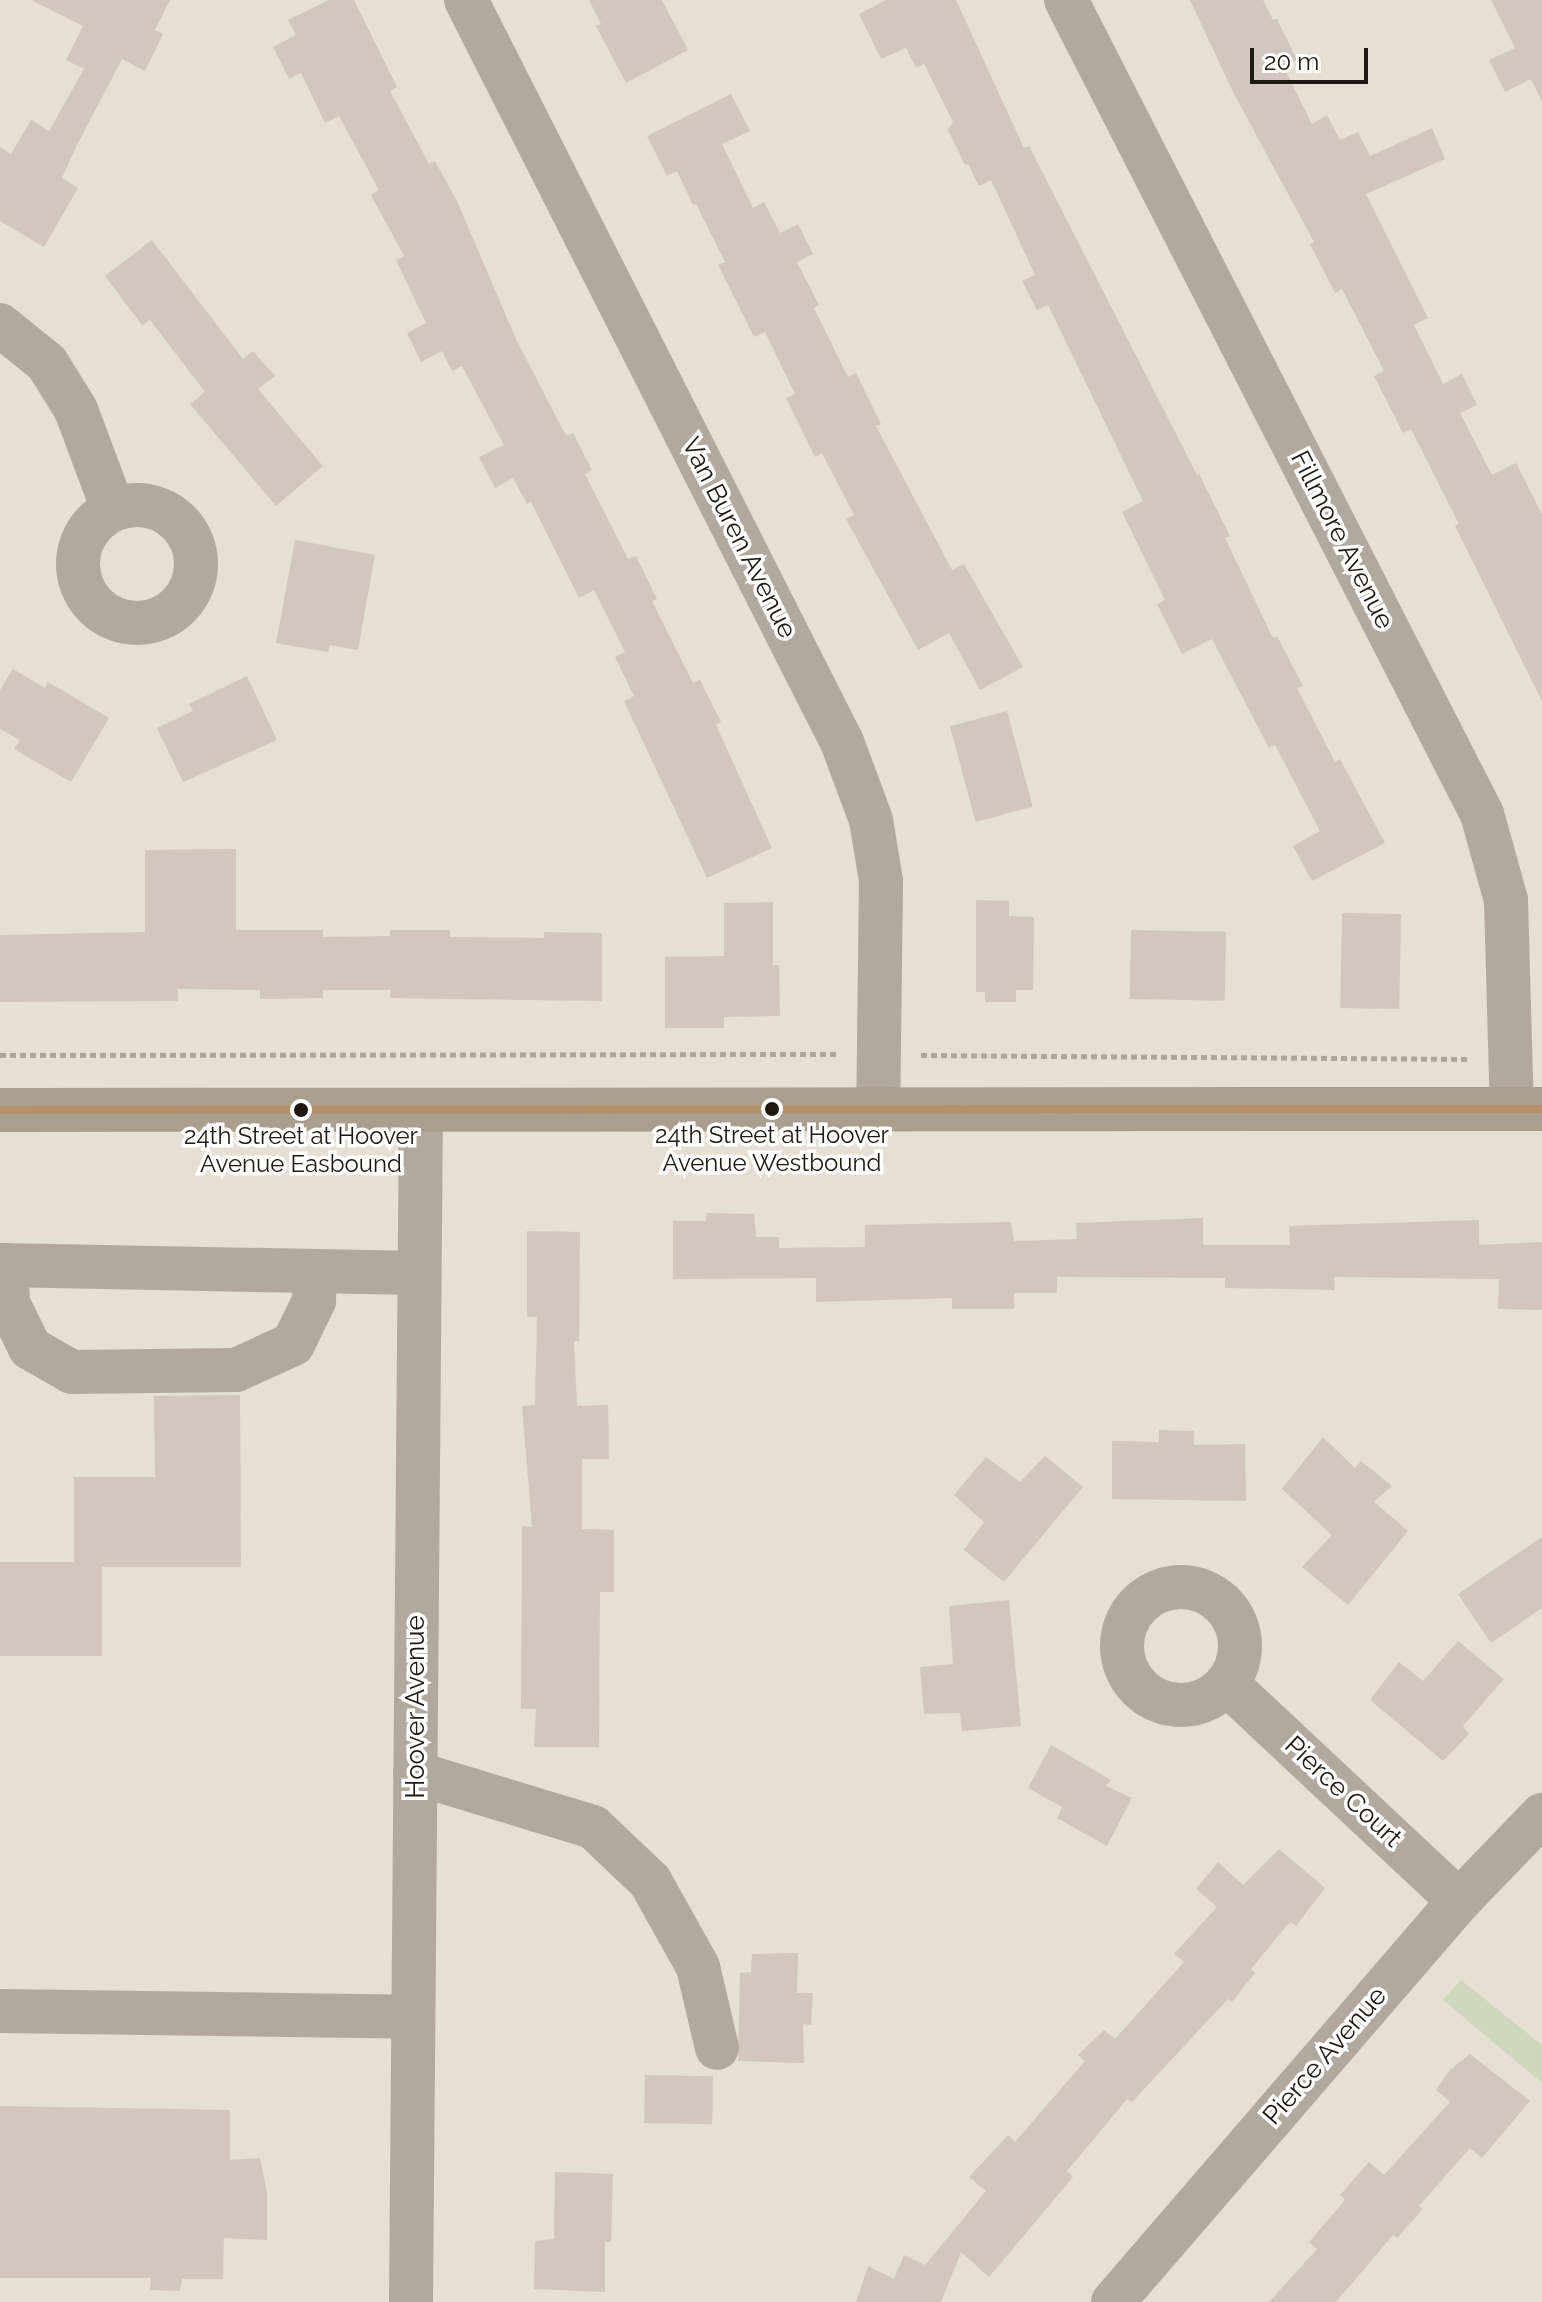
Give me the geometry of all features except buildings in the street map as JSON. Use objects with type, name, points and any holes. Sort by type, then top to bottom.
[{"type":"main road","points":[[0,1110],[1527,1109]]},
{"type":"street","name":"Van Buren Avenue","points":[[466,0],[842,742],[871,820],[881,881],[878,1111]]},
{"type":"street","name":"Fillmore Avenue","points":[[1066,0],[1482,814],[1506,900],[1511,1059],[1527,1109]]},
{"type":"street","points":[[0,325],[47,363],[76,410],[113,509]]},
{"type":"street","name":"Hoover Avenue","points":[[411,2302],[421,1111]]},
{"type":"street","points":[[315,1271],[314,1301],[293,1344],[236,1370],[72,1372],[30,1348],[8,1303],[3,1265],[315,1271],[419,1273]]},
{"type":"street","name":"Pierce Court","points":[[1227,1684],[1459,1901]]},
{"type":"street","points":[[415,1773],[593,1827],[650,1881],[657,1893],[698,1967],[717,2048]]},
{"type":"street","name":"Pierce Avenue","points":[[1113,2302],[1459,1901],[1542,1815]]},
{"type":"street","points":[[0,2011],[413,2017]]},
{"type":"path","points":[[0,1055],[1511,1059]]},
{"type":"green space","points":[[1461,1980],[1542,2045],[1542,2083],[1443,2000]]},
{"type":"transit line","points":[[0,1110],[1542,1109]]},
{"type":"place","name":"24th Street at Hoover Avenue Westbound","points":[[772,1109]]},
{"type":"place","name":"24th Street at Hoover Avenue Easbound","points":[[301,1110]]}]
